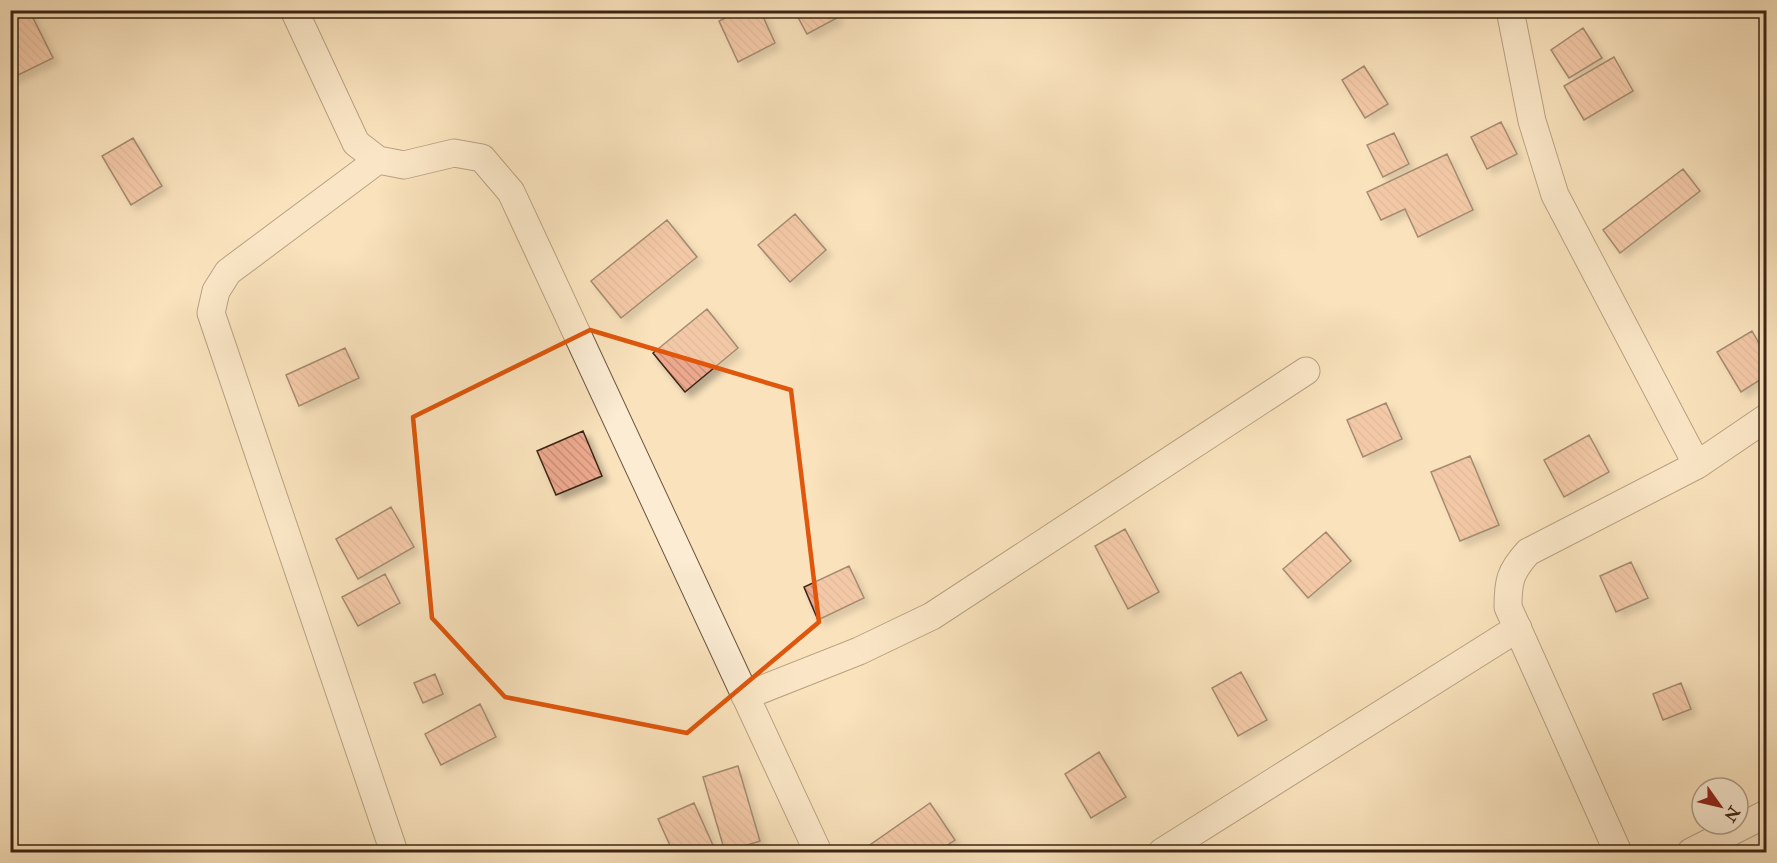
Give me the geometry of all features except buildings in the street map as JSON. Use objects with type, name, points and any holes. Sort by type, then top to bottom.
[{"type":"street","points":[[294,10],[356,143],[378,160],[404,165],[454,153],[482,158],[511,192],[818,852]]},
{"type":"street","points":[[1510,10],[1532,121],[1555,195],[1697,465]]},
{"type":"street","points":[[378,160],[228,272],[216,291],[211,313],[394,852]]},
{"type":"street","points":[[745,696],[859,651],[932,616],[1306,371]]},
{"type":"street","points":[[1618,852],[1508,607],[1508,585],[1514,567],[1528,552],[1697,465],[1767,418]]},
{"type":"street","points":[[1162,852],[1518,628]]},
{"type":"street","points":[[1691,852],[1767,813]]},
{"type":"highlighted area","points":[[590,330],[791,390],[819,622],[687,733],[505,697],[432,618],[413,417]]}]
